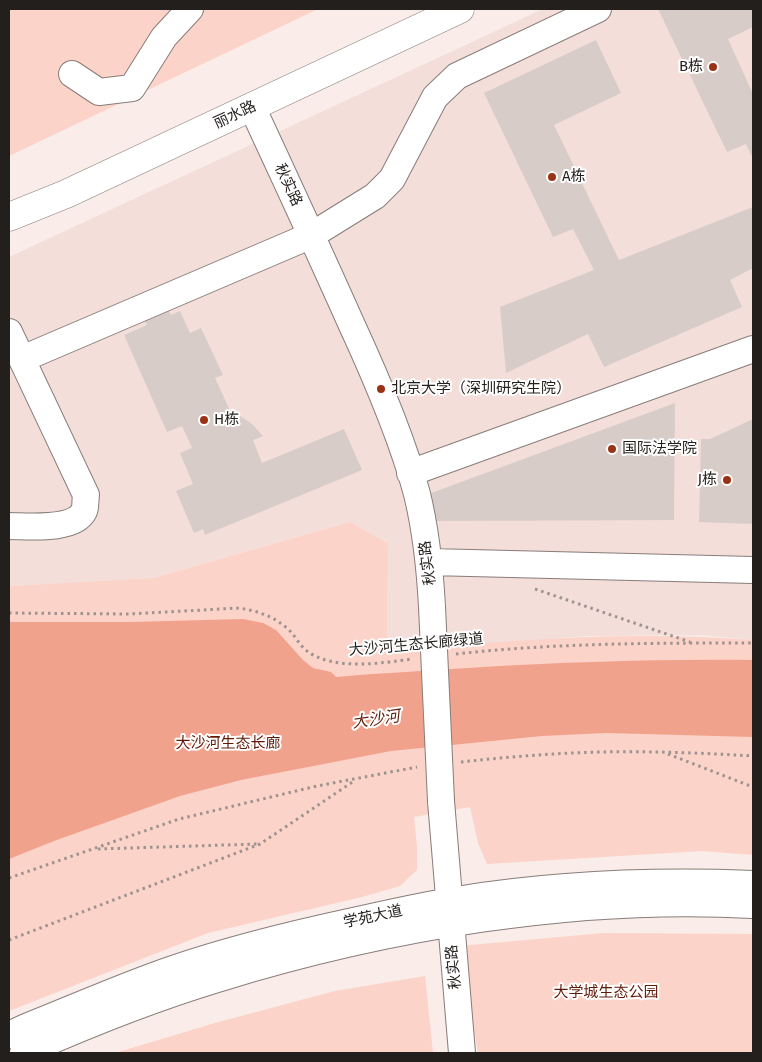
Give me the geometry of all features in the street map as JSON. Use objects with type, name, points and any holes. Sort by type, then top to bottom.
[{"type":"main road","name":"丽水路","points":[[9,199],[66,176],[416,9]]},
{"type":"main road","name":"丽水路","points":[[9,217],[66,194],[460,9]]},
{"type":"street","points":[[72,74],[99,92],[132,88],[164,37],[190,9]]},
{"type":"street","points":[[22,359],[312,235],[375,196],[392,179],[435,97],[457,76],[598,9]]},
{"type":"street","name":"秋实路","points":[[252,107],[373,371],[417,494],[430,562],[441,801],[462,1053]]},
{"type":"street","points":[[9,332],[86,495],[85,510],[79,518],[64,525],[9,526]]},
{"type":"street","points":[[410,473],[753,349]]},
{"type":"street","points":[[430,562],[753,570]]},
{"type":"street","name":"学苑大道","points":[[23,1053],[157,999],[216,979],[320,951],[408,932],[450,913],[507,893],[622,883],[753,884]]},
{"type":"street","name":"学苑大道","points":[[9,1035],[26,1026],[171,970],[300,933],[450,913],[538,912],[673,904],[753,905]]},
{"type":"path","points":[[534,588],[692,643]]},
{"type":"path","name":"大沙河生态长廊绿道","points":[[9,613],[129,614],[239,608],[254,610],[271,617],[291,632],[308,652],[328,660],[361,663],[416,659]]},
{"type":"path","name":"大沙河生态长廊绿道","points":[[454,654],[512,648],[573,645],[753,643]]},
{"type":"path","points":[[460,762],[515,756],[600,752],[753,756]]},
{"type":"path","points":[[665,753],[753,786]]},
{"type":"path","points":[[9,878],[179,819],[317,786],[423,766]]},
{"type":"path","points":[[9,940],[260,844],[356,779]]},
{"type":"path","points":[[94,849],[260,844]]},
{"type":"shaded area","name":"北京大学（深圳研究生院）","points":[[543,9],[753,9],[753,640],[700,635],[587,636],[387,651],[388,543],[350,522],[153,578],[9,586],[9,257]]},
{"type":"green space","points":[[9,9],[318,9],[9,156]]},
{"type":"green space","name":"大沙河生态长廊","points":[[350,522],[388,543],[387,651],[478,643],[616,636],[707,637],[753,640],[753,855],[702,851],[487,864],[478,843],[470,807],[414,817],[417,870],[400,886],[362,897],[208,933],[9,1011],[9,586],[153,578]]},
{"type":"green space","name":"大学城生态公园","points":[[604,933],[753,934],[753,1053],[478,1053],[459,946]]},
{"type":"green space","points":[[425,976],[433,1053],[115,1053],[215,1023],[335,991]]},
{"type":"water","name":"大沙河","points":[[243,619],[263,623],[276,630],[303,660],[313,668],[331,672],[336,677],[575,663],[753,660],[753,737],[606,733],[542,736],[391,751],[241,780],[180,796],[9,859],[9,622],[130,622]]},
{"type":"building","name":"B栋","points":[[658,9],[753,9],[753,27],[728,39],[753,94],[753,159],[746,144],[727,152]]},
{"type":"building","points":[[596,40],[621,93],[554,125],[619,260],[753,207],[753,268],[730,280],[742,307],[604,367],[588,334],[506,373],[500,307],[594,270],[573,229],[553,237],[484,93]]},
{"type":"building","name":"H栋","points":[[168,309],[171,315],[180,311],[190,333],[201,328],[223,375],[215,378],[232,415],[240,416],[252,424],[263,436],[253,440],[262,463],[344,429],[362,470],[205,535],[203,529],[194,533],[176,491],[193,484],[180,453],[192,448],[182,426],[167,432],[124,335],[147,325],[144,319]]},
{"type":"building","name":"国际法学院","points":[[675,403],[674,520],[432,521],[426,495]]},
{"type":"building","name":"J栋","points":[[753,419],[753,524],[699,522],[701,439],[710,439]]},
{"type":"place","name":"B栋","points":[[713,67]]},
{"type":"place","name":"A栋","points":[[552,177]]},
{"type":"place","name":"北京大学（深圳研究生院）","points":[[381,389]]},
{"type":"place","name":"H栋","points":[[204,420]]},
{"type":"place","name":"国际法学院","points":[[612,449]]},
{"type":"place","name":"J栋","points":[[727,480]]}]
